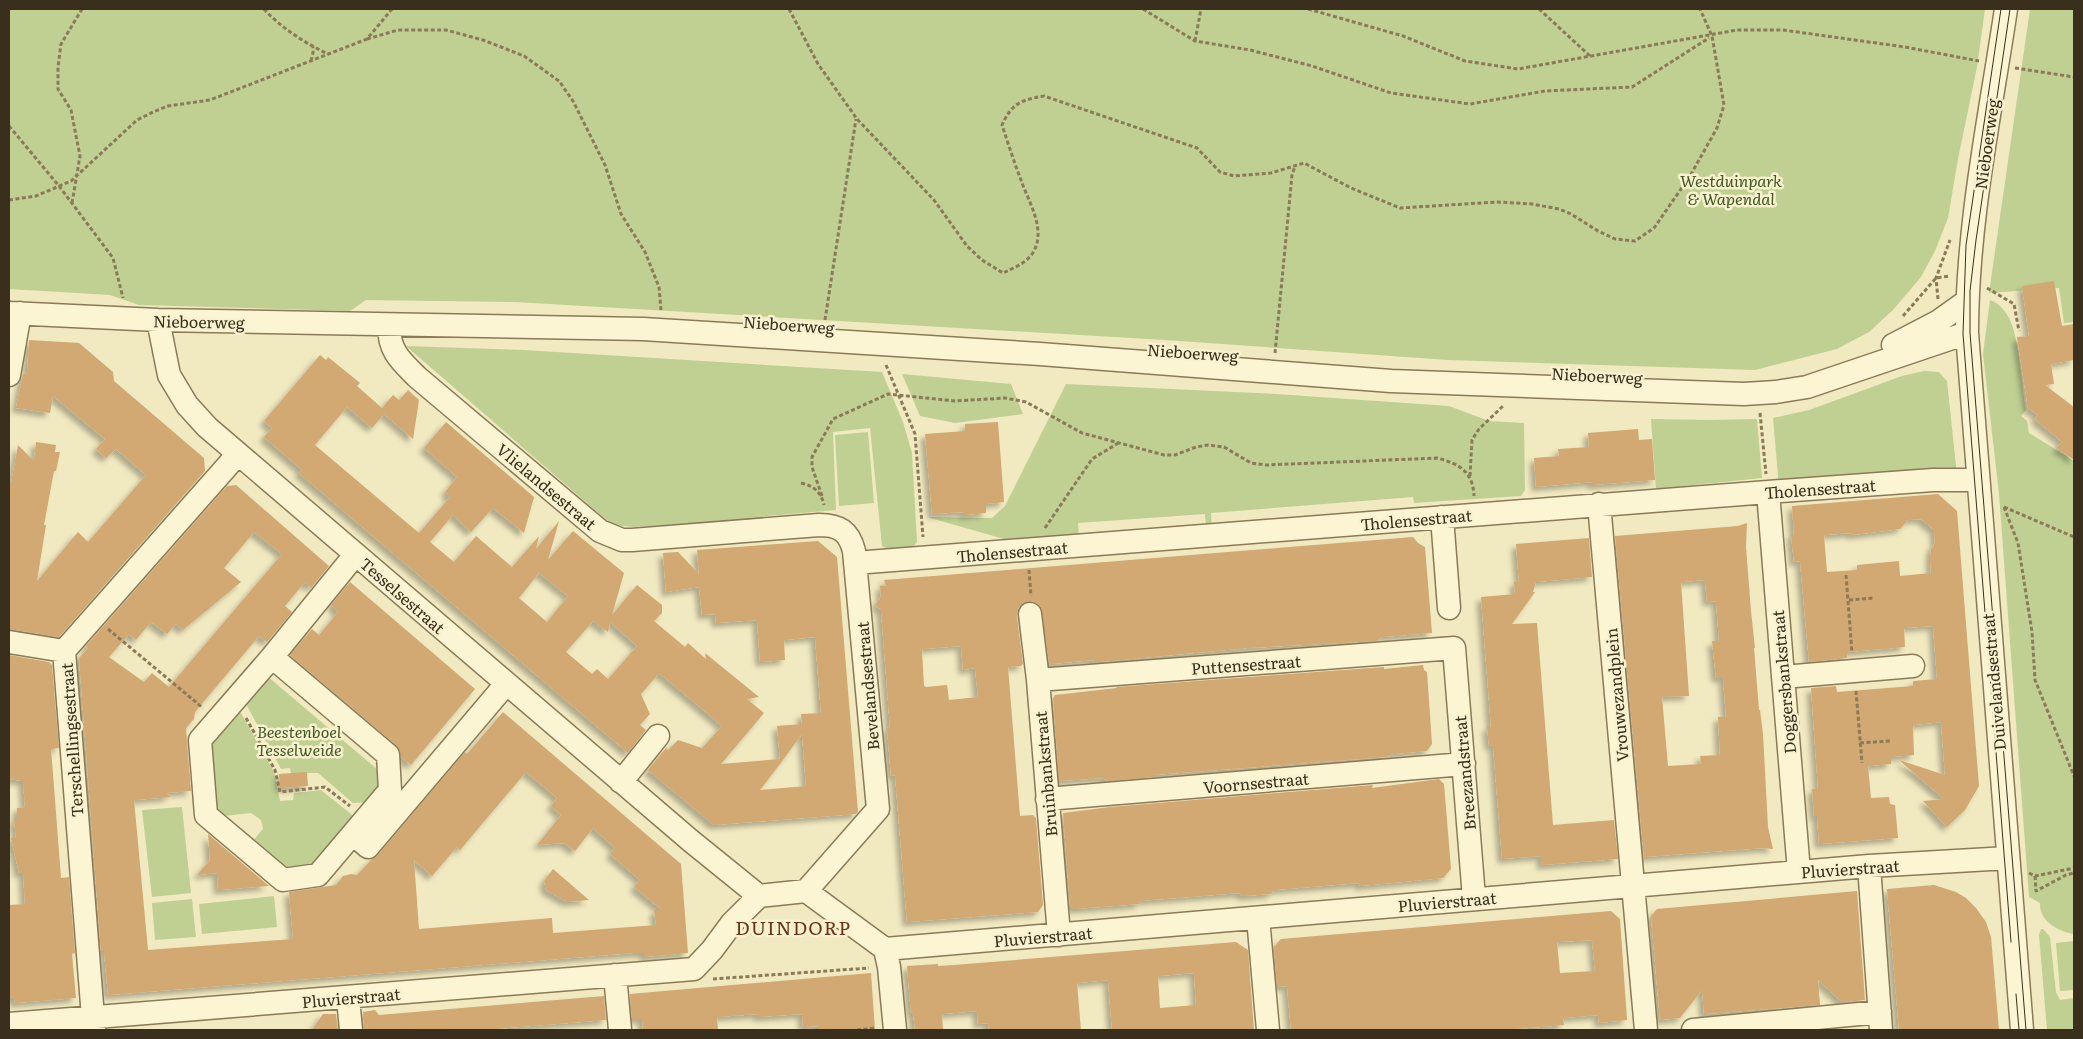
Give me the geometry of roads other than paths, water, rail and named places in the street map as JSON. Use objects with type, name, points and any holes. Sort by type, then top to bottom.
[{"type":"street","name":"Nieboerweg","points":[[14,313],[158,320],[662,330],[1040,354],[1391,381],[1568,389],[1744,394],[1776,392],[1807,387],[1967,333],[1967,301],[1975,282],[1998,65],[2006,9]]},
{"type":"street","name":"Nieboerweg","points":[[1862,367],[1889,348],[1939,321],[1967,301]]},
{"type":"street","points":[[9,376],[14,313]]},
{"type":"street","name":"Tesselsestraat","points":[[158,320],[169,375],[187,405],[207,427],[621,782],[759,896]]},
{"type":"street","name":"Vlielandsestraat","points":[[388,326],[391,347],[417,377],[600,531],[612,537],[632,540],[828,525],[840,528],[847,533],[852,542],[855,562]]},
{"type":"street","name":"Duivelandsestraat","points":[[1967,333],[2022,1030]]},
{"type":"street","name":"Terschellingsestraat","points":[[93,1024],[64,651],[238,454]]},
{"type":"street","name":"Tholensestraat","points":[[855,562],[1933,480],[1978,491]]},
{"type":"street","name":"Doggersbankstraat","points":[[1768,492],[1799,872]]},
{"type":"street","name":"Vrouwezandplein","points":[[1599,504],[1646,1030]]},
{"type":"street","points":[[1442,517],[1449,608]]},
{"type":"street","points":[[272,657],[388,755],[390,790],[318,876],[283,880],[206,815],[200,740],[272,657],[356,555]]},
{"type":"street","name":"Bevelandsestraat","points":[[806,891],[878,809],[855,562]]},
{"type":"street","name":"Bruinbankstraat","points":[[1030,606],[1059,935]]},
{"type":"street","points":[[9,642],[64,651]]},
{"type":"street","name":"Puttensestraat","points":[[1038,680],[1454,648]]},
{"type":"street","name":"Breezandstraat","points":[[1454,648],[1474,898]]},
{"type":"street","points":[[1783,677],[1913,666]]},
{"type":"street","points":[[359,827],[368,847],[506,684]]},
{"type":"street","points":[[621,782],[658,736]]},
{"type":"street","name":"Voornsestraat","points":[[1048,799],[1464,764]]},
{"type":"street","name":"Pluvierstraat","points":[[887,958],[1059,935],[1474,898],[1869,866],[2008,858]]},
{"type":"street","points":[[1693,1030],[1880,1021],[1869,866]]},
{"type":"street","points":[[759,896],[806,891],[887,958],[895,1030]]},
{"type":"street","name":"Pluvierstraat","points":[[9,1024],[93,1024],[348,998],[694,969],[712,950],[732,923],[759,896]]},
{"type":"street","points":[[1258,918],[1268,1030]]},
{"type":"street","points":[[615,975],[620,1030]]},
{"type":"street","points":[[348,998],[351,1030]]},
{"type":"tram line","points":[[2001,9],[1966,245],[1963,334],[2011,942]]},
{"type":"tram line","points":[[2010,9],[1976,240],[1970,291],[1970,333],[2026,1030]]},
{"type":"tram line","points":[[2016,994],[2019,1030]]},
{"type":"district","name":"DUINDORP","points":[[793,927]]},
{"type":"park label","name":"Westduinpark & Wapendal","points":[[1731,189]]},
{"type":"park label","name":"Beestenboel Tesselweide","points":[[299,740]]}]
